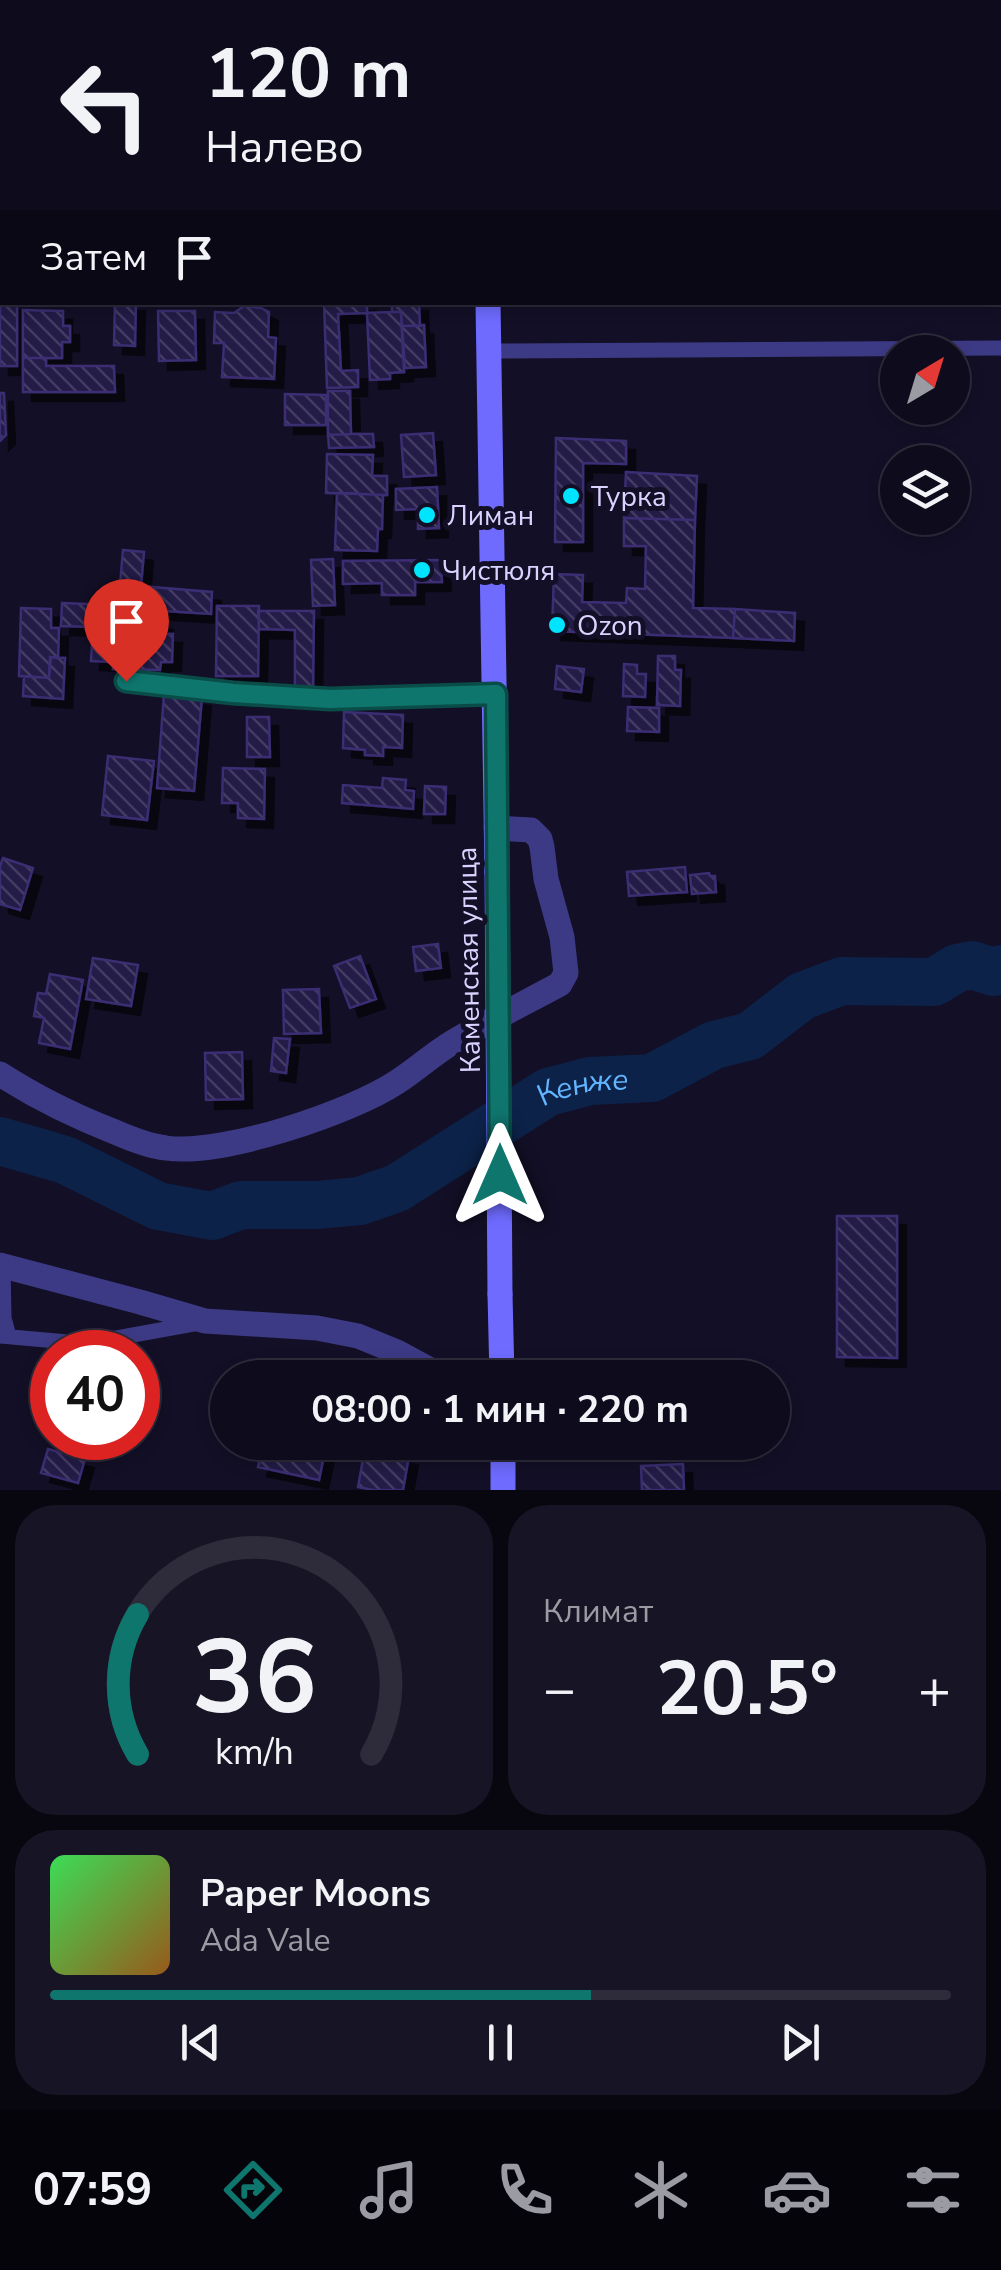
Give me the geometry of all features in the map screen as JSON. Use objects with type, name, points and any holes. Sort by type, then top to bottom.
[{"type":"street","name":"Каменская улица","points":[[488,305],[502,1360]]},
{"type":"street","points":[[0,1074],[38,1098],[120,1134],[166,1148],[202,1149],[268,1134],[397,1083],[456,1040],[560,984],[566,973],[540,839],[531,830],[496,828]]},
{"type":"street","points":[[1,1266],[204,1322],[317,1328],[358,1336],[412,1360]]},
{"type":"street","points":[[503,1460],[503,1490]]},
{"type":"lane","points":[[490,351],[1001,348]]},
{"type":"lane","points":[[126,681],[330,699],[496,694]]},
{"type":"lane","points":[[1,1266],[4,1336],[100,1341],[204,1322]]},
{"type":"building","points":[[0,305],[17,305],[17,366],[0,366]]},
{"type":"building","points":[[115,305],[136,305],[135,346],[114,345]]},
{"type":"building","points":[[324,305],[367,305],[367,313],[338,314],[341,371],[358,370],[358,387],[327,388]]},
{"type":"building","points":[[392,305],[419,305],[420,326],[402,326],[401,312],[392,312]]},
{"type":"building","points":[[244,306],[269,312],[268,337],[276,338],[274,379],[222,377],[224,343],[214,343],[215,312],[234,313]]},
{"type":"building","points":[[23,310],[63,311],[63,326],[70,326],[70,342],[62,342],[62,358],[23,358]]},
{"type":"building","points":[[158,311],[195,311],[196,360],[159,361]]},
{"type":"building","points":[[401,312],[404,372],[390,373],[390,379],[370,380],[367,313]]},
{"type":"building","points":[[424,325],[426,367],[405,368],[402,326]]},
{"type":"building","points":[[23,358],[46,358],[46,366],[114,366],[115,392],[23,392]]},
{"type":"building","points":[[328,391],[350,391],[351,434],[328,435]]},
{"type":"building","points":[[0,393],[4,393],[6,435],[0,441]]},
{"type":"building","points":[[285,394],[326,395],[326,425],[285,425]]},
{"type":"building","points":[[433,433],[436,475],[404,477],[401,435]]},
{"type":"building","points":[[373,434],[374,447],[329,448],[328,435]]},
{"type":"building","points":[[556,438],[626,441],[626,464],[583,463],[583,542],[555,542]]},
{"type":"building","points":[[327,454],[373,455],[372,476],[387,476],[387,495],[326,493]]},
{"type":"building","points":[[626,472],[697,476],[695,520],[624,518]]},
{"type":"building","points":[[437,487],[439,528],[418,529],[418,509],[396,510],[396,489]]},
{"type":"building","points":[[337,493],[383,495],[377,551],[335,550]]},
{"type":"building","points":[[624,518],[695,520],[693,608],[735,609],[733,638],[552,631],[554,574],[583,575],[582,602],[626,603],[627,588],[645,589],[646,546],[624,546]]},
{"type":"building","points":[[123,550],[144,552],[141,586],[212,592],[211,614],[118,608]]},
{"type":"building","points":[[333,559],[335,605],[313,606],[311,560]]},
{"type":"building","points":[[441,560],[442,582],[415,582],[415,595],[382,595],[382,583],[343,584],[343,561]]},
{"type":"building","points":[[62,603],[112,605],[109,662],[91,661],[93,627],[61,626]]},
{"type":"building","points":[[217,606],[259,606],[258,676],[216,676]]},
{"type":"building","points":[[21,608],[51,609],[51,628],[59,628],[58,658],[51,657],[49,678],[19,676]]},
{"type":"building","points":[[735,609],[795,613],[794,641],[733,638]]},
{"type":"building","points":[[258,611],[314,611],[313,690],[295,689],[295,630],[259,629]]},
{"type":"building","points":[[115,619],[164,621],[163,634],[173,634],[172,662],[161,662],[160,670],[113,669]]},
{"type":"building","points":[[658,656],[675,656],[675,670],[681,670],[680,706],[657,705]]},
{"type":"building","points":[[50,657],[65,658],[63,699],[23,696],[24,676],[49,678]]},
{"type":"building","points":[[624,664],[637,665],[637,674],[646,674],[645,697],[623,696]]},
{"type":"building","points":[[557,666],[584,669],[581,692],[555,689]]},
{"type":"building","points":[[164,694],[202,697],[194,791],[157,788]]},
{"type":"building","points":[[628,707],[659,708],[659,732],[627,731]]},
{"type":"building","points":[[344,712],[403,715],[402,748],[383,747],[383,756],[343,748]]},
{"type":"building","points":[[247,717],[269,717],[270,757],[247,757]]},
{"type":"building","points":[[108,756],[154,761],[147,820],[102,815]]},
{"type":"building","points":[[223,768],[265,769],[264,819],[238,818],[238,803],[222,803]]},
{"type":"building","points":[[383,778],[406,780],[405,790],[414,791],[413,809],[342,803],[343,785],[382,788]]},
{"type":"building","points":[[425,786],[446,787],[445,814],[424,814]]},
{"type":"building","points":[[3,858],[33,868],[20,910],[0,904]]},
{"type":"building","points":[[685,867],[687,892],[629,896],[627,872]]},
{"type":"building","points":[[690,875],[715,876],[716,892],[692,894]]},
{"type":"building","points":[[438,944],[441,968],[416,971],[413,947]]},
{"type":"building","points":[[360,956],[376,999],[350,1008],[334,966]]},
{"type":"building","points":[[93,958],[138,965],[131,1006],[86,999]]},
{"type":"building","points":[[50,974],[83,980],[70,1049],[39,1043],[44,1018],[34,1016],[38,993],[46,994]]},
{"type":"building","points":[[319,989],[321,1033],[284,1034],[283,990]]},
{"type":"building","points":[[274,1038],[290,1039],[286,1073],[271,1071]]},
{"type":"building","points":[[242,1052],[243,1099],[206,1100],[205,1053]]},
{"type":"building","points":[[837,1216],[897,1216],[897,1358],[837,1357]]},
{"type":"building","points":[[45,1460],[85,1460],[78,1483],[41,1473]]},
{"type":"building","points":[[260,1460],[323,1460],[319,1480],[258,1467]]},
{"type":"building","points":[[363,1460],[408,1460],[403,1490],[358,1487]]},
{"type":"building","points":[[683,1464],[684,1490],[642,1490],[641,1466]]},
{"type":"waterway","name":"Кенже","points":[[0,1141],[65,1160],[158,1206],[212,1216],[241,1205],[360,1201],[397,1188],[548,1092],[590,1081],[652,1078],[714,1045],[750,1036],[802,996],[842,981],[934,982],[957,968],[972,965],[993,972],[1001,969]]},
{"type":"place","name":"Турка","points":[[571,496]]},
{"type":"place","name":"Лиман","points":[[427,515]]},
{"type":"place","name":"Чистюля","points":[[422,570]]},
{"type":"place","name":"Ozon","points":[[557,625]]},
{"type":"route","points":[[126,681],[330,699],[496,694],[500,1175]]}]
